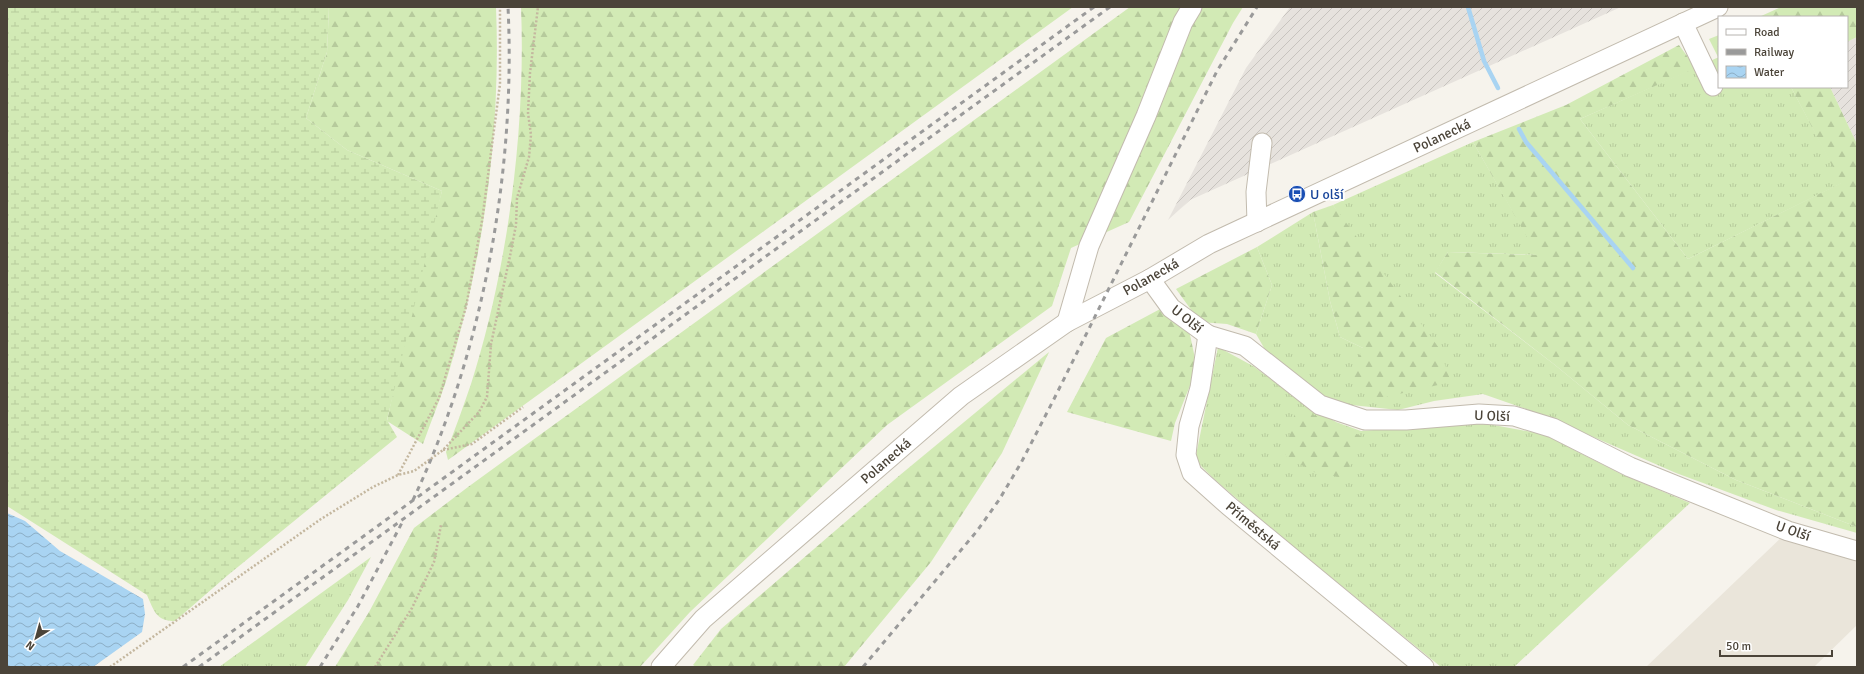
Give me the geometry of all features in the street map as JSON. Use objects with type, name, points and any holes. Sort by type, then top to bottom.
[{"type":"street","points":[[1067,322],[1089,246],[1146,116],[1183,22],[1192,7]]},
{"type":"street","name":"Polanecká","points":[[661,667],[703,620],[962,396],[1067,322],[1150,279],[1209,244],[1683,23],[1707,9]]},
{"type":"street","points":[[1683,23],[1713,86]]},
{"type":"street","points":[[1257,222],[1256,192],[1262,144]]},
{"type":"street","name":"U Olší","points":[[1150,279],[1171,308],[1208,335],[1245,346],[1320,405],[1365,420],[1406,420],[1479,414],[1514,416],[1553,428],[1630,467],[1788,531],[1857,551]]},
{"type":"street","name":"Příměstská","points":[[1208,335],[1200,388],[1189,426],[1186,455],[1192,472],[1229,506],[1424,667]]},
{"type":"path","points":[[398,475],[439,398],[466,307],[482,221],[500,84],[500,7]]},
{"type":"path","points":[[110,667],[321,519],[373,487],[398,475],[414,471],[443,450],[478,412],[487,397],[491,344],[516,225],[517,198],[529,157],[531,135],[528,113],[530,73],[538,7]]},
{"type":"path","points":[[443,450],[472,444],[523,408]]},
{"type":"path","points":[[375,667],[412,608],[434,562],[441,525]]},
{"type":"shaded area","points":[[1290,7],[1621,7],[1190,200],[1168,220],[1246,68]]},
{"type":"shaded area","points":[[1857,37],[1857,144],[1830,88],[1848,88],[1848,42]]},
{"type":"shaded area","points":[[1785,534],[1857,555],[1857,625],[1814,667],[1646,667]]},
{"type":"green space","points":[[7,7],[329,7],[327,52],[306,118],[347,150],[442,191],[387,420],[397,437],[228,575],[175,621],[169,621],[156,614],[147,595],[7,506]]},
{"type":"green space","points":[[329,7],[496,7],[497,54],[493,147],[480,239],[461,330],[445,384],[423,444],[387,421],[416,284],[442,191],[347,150],[306,118],[327,52]]},
{"type":"green space","points":[[521,7],[1073,7],[448,460],[446,452],[471,384],[484,339],[495,293],[512,197],[520,101],[522,53]]},
{"type":"green space","points":[[1130,7],[1243,7],[1233,23],[1129,222],[1071,248],[1052,306],[887,425],[690,612],[640,667],[335,667],[369,612],[414,528],[468,487]]},
{"type":"green space","points":[[1781,7],[1857,7],[1857,37],[1848,42],[1848,16],[1761,16]]},
{"type":"green space","points":[[1718,35],[1718,57],[1709,39]]},
{"type":"green space","points":[[1679,45],[1696,68],[1580,119],[1688,259],[1841,183],[1792,88],[1830,88],[1857,144],[1857,527],[1736,480],[1628,425],[1555,365],[1435,272],[1448,252],[1537,255],[1473,142],[1566,105]]},
{"type":"green space","points":[[1718,57],[1718,88],[1792,88],[1842,183],[1688,259],[1580,119]]},
{"type":"green space","points":[[1473,142],[1538,255],[1448,252],[1435,273],[1555,365],[1628,425],[1736,480],[1857,527],[1857,533],[1776,510],[1676,473],[1543,415],[1483,394],[1434,401],[1398,410],[1333,403],[1267,353],[1256,334],[1272,285],[1257,247],[1313,212],[1330,301],[1340,337],[1363,348],[1377,399],[1347,227],[1333,205]]},
{"type":"green space","points":[[1333,205],[1439,348],[1451,382],[1377,399],[1348,377],[1363,348],[1340,337],[1330,301],[1313,212]]},
{"type":"green space","points":[[1257,247],[1272,285],[1256,334],[1227,324],[1200,322],[1176,289]]},
{"type":"green space","points":[[1162,308],[1189,330],[1197,368],[1175,423],[1171,441],[1067,412],[1106,338]]},
{"type":"green space","points":[[1218,347],[1253,366],[1298,399],[1336,422],[1361,431],[1477,422],[1543,434],[1621,474],[1690,503],[1514,667],[1441,667],[1273,530],[1214,479],[1195,460]]},
{"type":"green space","points":[[1049,352],[1002,453],[931,562],[844,667],[696,667],[693,665],[721,629],[900,475]]},
{"type":"green space","points":[[1296,407],[1361,436],[1345,478],[1316,473],[1285,456]]},
{"type":"green space","points":[[371,557],[348,600],[305,667],[219,667]]},
{"type":"water","points":[[7,513],[25,521],[60,551],[143,599],[145,614],[142,632],[93,667],[7,667]]},
{"type":"waterway","points":[[1468,7],[1484,61],[1498,88]]},
{"type":"waterway","points":[[1519,129],[1526,142],[1633,268]]},
{"type":"railway","points":[[413,500],[438,443],[458,383],[476,322],[490,259],[500,196],[506,132],[509,69],[508,7]]},
{"type":"railway","points":[[183,667],[1094,7]]},
{"type":"railway","points":[[199,667],[1110,7]]},
{"type":"railway","points":[[863,667],[977,531],[999,500],[1021,463],[1054,399],[1217,71],[1257,7]]},
{"type":"railway","points":[[320,667],[358,606],[404,519]]},
{"type":"place","name":"U olší","points":[[1297,194]]}]
